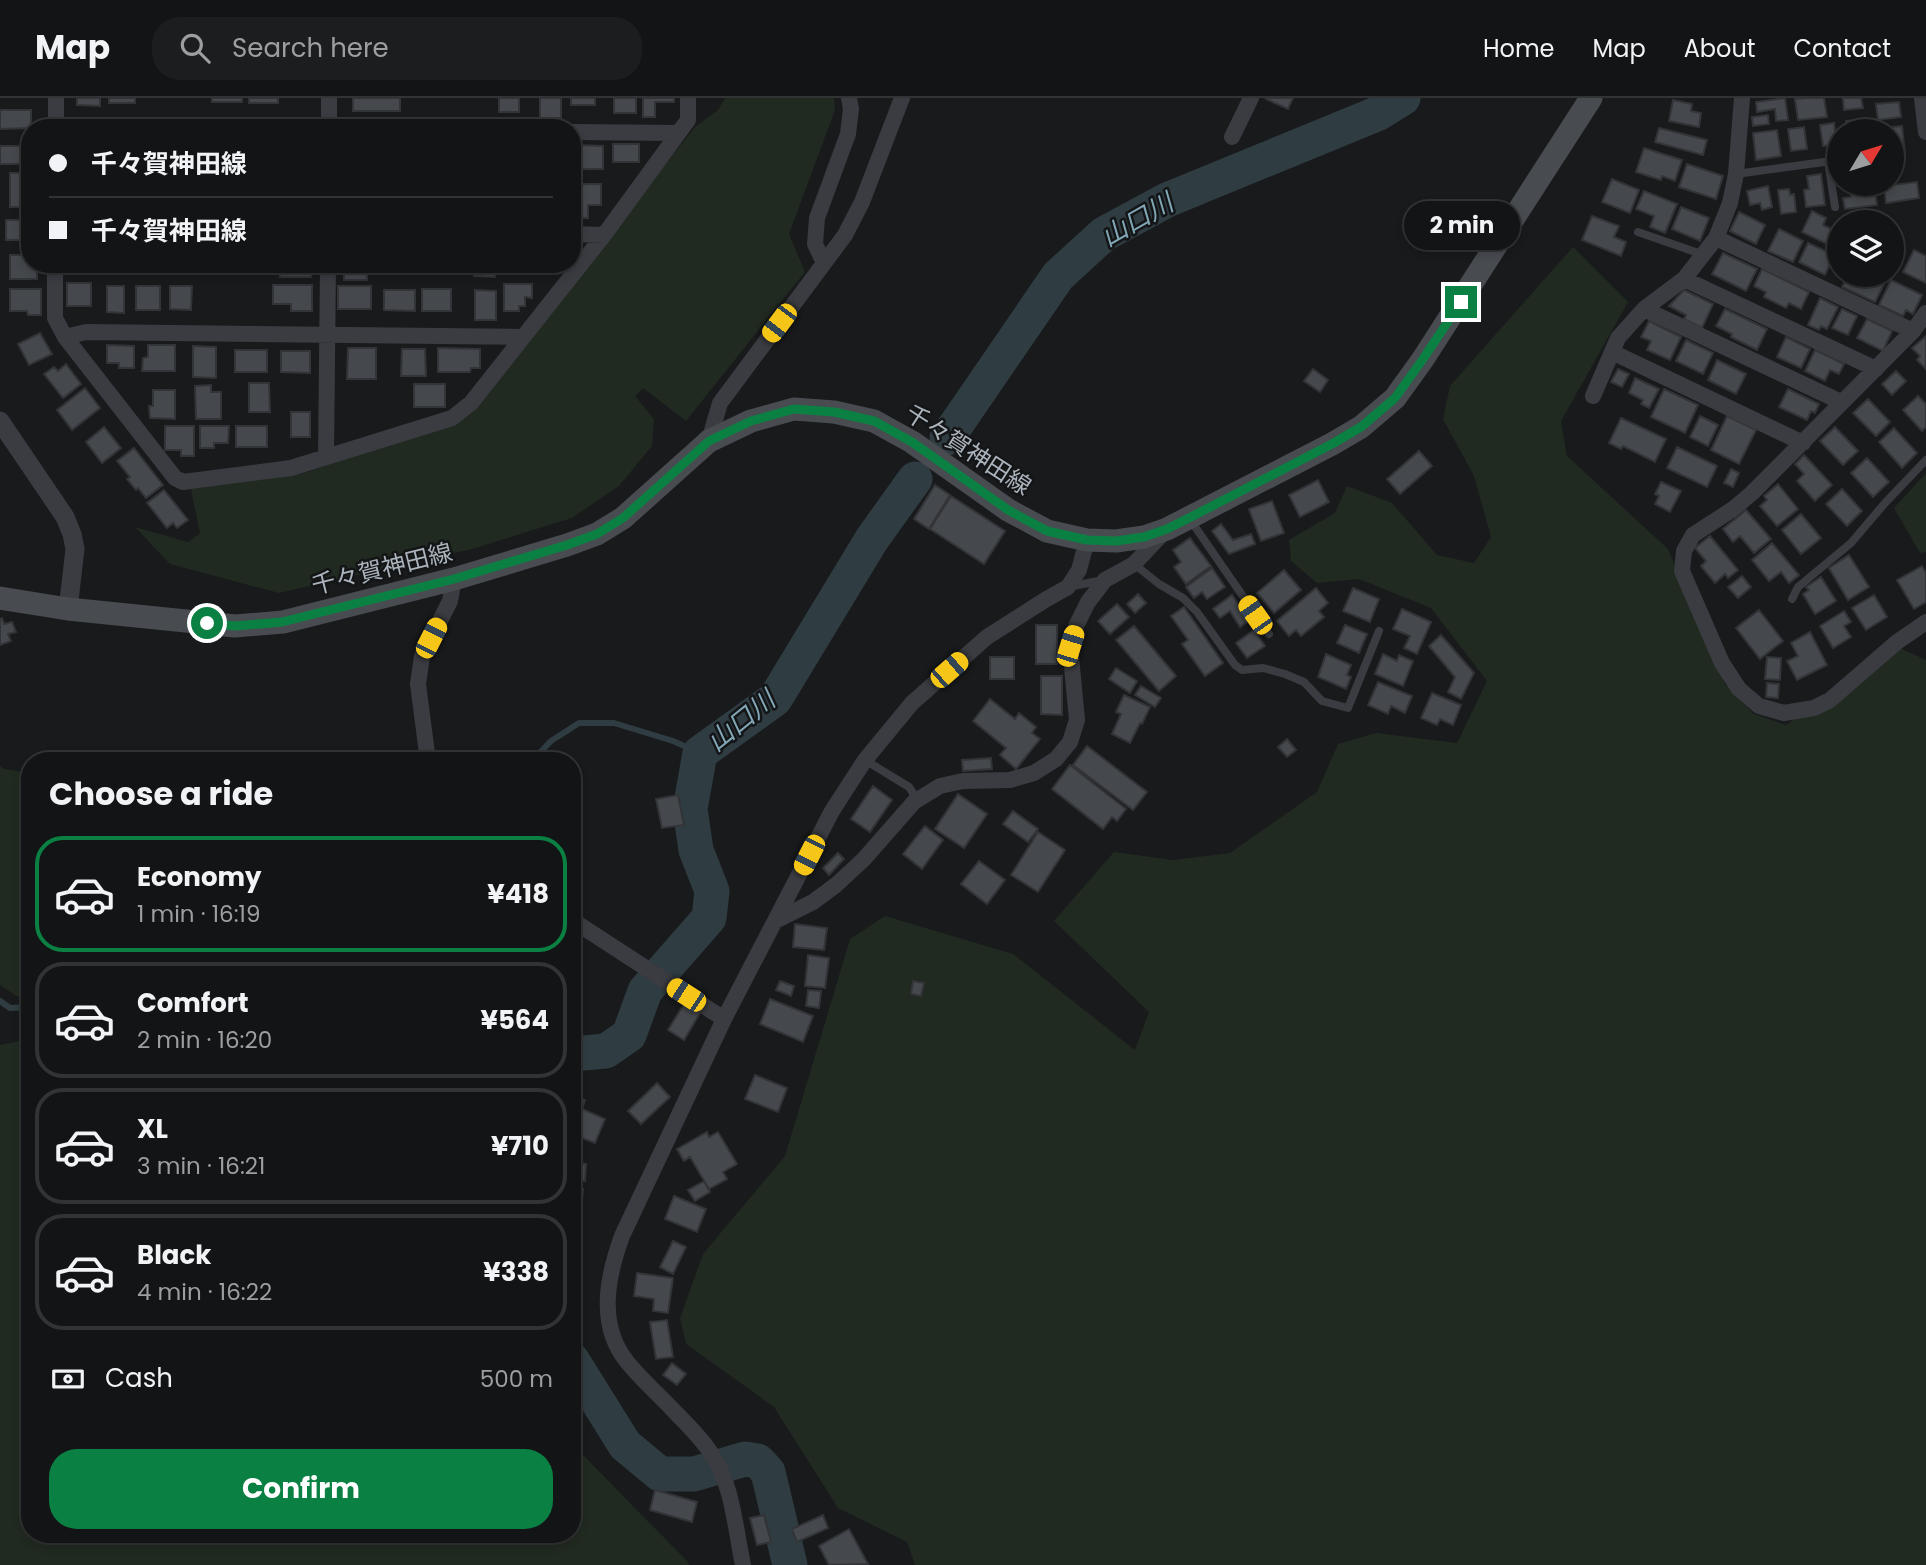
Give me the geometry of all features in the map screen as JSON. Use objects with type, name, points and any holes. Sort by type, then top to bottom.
[{"type":"main road","name":"千々賀神田線","points":[[0,598],[68,610],[235,626],[282,622],[454,579],[597,534],[623,518],[709,441],[751,421],[794,409],[834,412],[874,421],[912,442],[1008,510],[1047,531],[1087,540],[1116,541],[1167,529],[1332,444],[1361,427],[1395,398],[1423,359],[1591,98]]},
{"type":"street","points":[[56,98],[56,119]]},
{"type":"street","points":[[329,98],[329,119]]},
{"type":"street","points":[[581,264],[688,120],[688,98]]},
{"type":"street","points":[[824,263],[815,244],[817,218],[848,134],[851,109],[849,98]]},
{"type":"street","points":[[709,441],[720,403],[845,235],[862,202],[902,98]]},
{"type":"street","points":[[1232,137],[1251,98]]},
{"type":"street","points":[[1592,396],[1618,338],[1644,309],[1684,279],[1716,238],[1730,203],[1736,174],[1742,98]]},
{"type":"street","points":[[1922,98],[1926,132]]},
{"type":"street","points":[[581,132],[678,133]]},
{"type":"street","points":[[581,234],[604,235]]},
{"type":"street","points":[[1716,238],[1913,331]]},
{"type":"street","points":[[55,273],[55,318],[65,337],[175,478],[183,482],[291,468],[452,418],[471,403],[574,273]]},
{"type":"street","points":[[326,457],[328,273]]},
{"type":"street","points":[[1684,279],[1876,369]]},
{"type":"street","points":[[1644,309],[1841,402]]},
{"type":"street","points":[[1926,313],[1913,331],[1752,494],[1693,535],[1684,551],[1682,571],[1722,663],[1739,689],[1759,706],[1784,713],[1814,708],[1830,700],[1897,642],[1926,622]]},
{"type":"street","points":[[65,337],[86,332],[523,337]]},
{"type":"street","points":[[1612,352],[1803,443]]},
{"type":"street","points":[[0,421],[65,517],[72,534],[75,549],[68,610]]},
{"type":"street","points":[[775,921],[813,902],[836,885],[864,859],[914,802],[940,786],[963,780],[1010,780],[1034,773],[1056,759],[1070,742],[1077,720],[1070,646],[1076,626],[1088,602],[1105,580],[1135,564],[1167,529]]},
{"type":"street","points":[[739,1564],[727,1488],[712,1454],[626,1361],[612,1335],[607,1302],[612,1264],[622,1236],[724,1019],[832,811],[866,760],[912,703],[987,637],[1068,587],[1079,570],[1087,540]]},
{"type":"street","points":[[427,752],[418,684],[422,656],[450,601],[454,579]]},
{"type":"street","points":[[581,926],[724,1019]]},
{"type":"lane","points":[[1736,174],[1827,161]]},
{"type":"lane","points":[[1833,196],[1835,207]]},
{"type":"lane","points":[[1638,232],[1704,255]]},
{"type":"lane","points":[[1793,599],[1798,587],[1851,543],[1926,460]]},
{"type":"lane","points":[[1189,518],[1269,634]]},
{"type":"lane","points":[[1135,564],[1159,584],[1183,598],[1197,612],[1235,665],[1242,670],[1263,668],[1285,674],[1304,682],[1322,701],[1348,708],[1379,631]]},
{"type":"lane","points":[[1068,587],[1105,580]]},
{"type":"lane","points":[[866,760],[909,787],[914,802]]},
{"type":"shaded area","points":[[725,98],[834,98],[835,110],[789,234],[805,272],[686,421],[643,388],[635,396],[654,419],[652,446],[619,486],[572,518],[472,549],[279,593],[170,564],[135,527],[188,542],[200,533],[191,489],[304,473],[462,420],[695,127],[718,110]]},
{"type":"shaded area","points":[[1573,247],[1628,302],[1561,421],[1567,456],[1668,549],[1725,684],[1754,714],[1786,725],[1898,647],[1926,660],[1926,1565],[915,1565],[907,1542],[838,1508],[774,1407],[686,1344],[680,1318],[703,1254],[785,1156],[850,939],[885,916],[1013,954],[1135,1050],[1149,1012],[1054,921],[1114,852],[1173,860],[1230,853],[1317,792],[1338,744],[1376,733],[1457,743],[1487,681],[1431,608],[1359,579],[1317,583],[1291,561],[1289,540],[1335,513],[1347,486],[1392,503],[1437,555],[1474,563],[1491,537],[1474,476],[1443,419],[1450,386]]},
{"type":"shaded area","points":[[1926,473],[1926,552],[1920,553],[1894,508]]},
{"type":"shaded area","points":[[0,766],[21,772],[21,995],[18,997],[0,985]]},
{"type":"shaded area","points":[[21,1041],[21,1543],[581,1543],[581,1453],[689,1565],[0,1565],[0,1045]]},
{"type":"building","points":[[77,98],[100,98],[100,106],[77,105]]},
{"type":"building","points":[[109,98],[135,98],[135,103],[109,103]]},
{"type":"building","points":[[212,98],[242,98],[242,102],[212,102]]},
{"type":"building","points":[[249,98],[278,98],[278,103],[249,103]]},
{"type":"building","points":[[353,98],[400,98],[400,111],[353,111]]},
{"type":"building","points":[[499,98],[519,98],[519,112],[499,112]]},
{"type":"building","points":[[540,98],[561,98],[561,118],[540,118]]},
{"type":"building","points":[[571,98],[595,98],[595,105],[571,105]]},
{"type":"building","points":[[614,98],[636,98],[636,113],[614,113]]},
{"type":"building","points":[[643,98],[674,98],[674,102],[655,102],[655,117],[643,117]]},
{"type":"building","points":[[1267,98],[1293,98],[1288,109]]},
{"type":"building","points":[[1785,98],[1788,120],[1776,121],[1775,109],[1757,112],[1756,102]]},
{"type":"building","points":[[1824,98],[1827,117],[1798,120],[1795,99]]},
{"type":"building","points":[[1843,98],[1861,98],[1863,108],[1844,110]]},
{"type":"building","points":[[1673,100],[1692,104],[1691,111],[1701,113],[1699,127],[1669,121]]},
{"type":"building","points":[[1899,102],[1901,117],[1878,119],[1876,104]]},
{"type":"building","points":[[0,110],[31,110],[31,119],[21,119],[21,128],[0,129]]},
{"type":"building","points":[[1768,115],[1769,124],[1753,126],[1752,117]]},
{"type":"building","points":[[1827,124],[1827,146],[1823,146],[1820,125]]},
{"type":"building","points":[[1804,127],[1807,149],[1791,151],[1788,129]]},
{"type":"building","points":[[1659,128],[1707,140],[1703,155],[1655,142]]},
{"type":"building","points":[[1777,130],[1781,156],[1756,160],[1753,133]]},
{"type":"building","points":[[613,144],[639,144],[639,162],[613,162]]},
{"type":"building","points":[[581,145],[603,146],[603,169],[581,169]]},
{"type":"building","points":[[0,146],[21,146],[21,164],[0,164]]},
{"type":"building","points":[[1644,148],[1682,160],[1675,181],[1662,176],[1661,180],[1636,172]]},
{"type":"building","points":[[1687,164],[1723,176],[1716,199],[1679,187]]},
{"type":"building","points":[[10,173],[21,173],[21,207],[10,207]]},
{"type":"building","points":[[1821,174],[1825,205],[1806,207],[1804,190],[1809,189],[1807,176]]},
{"type":"building","points":[[1612,179],[1639,190],[1630,213],[1602,202]]},
{"type":"building","points":[[1917,182],[1919,198],[1886,203],[1885,196],[1904,196],[1904,184]]},
{"type":"building","points":[[581,184],[601,184],[601,205],[588,205],[588,218],[581,218]]},
{"type":"building","points":[[1768,186],[1772,207],[1762,210],[1760,203],[1750,205],[1747,191]]},
{"type":"building","points":[[1789,189],[1790,195],[1794,194],[1796,212],[1781,214],[1778,190]]},
{"type":"building","points":[[1644,191],[1677,204],[1665,233],[1650,227],[1654,216],[1636,209]]},
{"type":"building","points":[[1876,196],[1877,205],[1845,209],[1843,198]]},
{"type":"building","points":[[1681,207],[1709,218],[1700,241],[1672,229]]},
{"type":"building","points":[[1812,211],[1826,218],[1823,225],[1827,227],[1827,244],[1802,232]]},
{"type":"building","points":[[1739,212],[1765,225],[1756,244],[1730,231]]},
{"type":"building","points":[[1592,216],[1619,226],[1614,237],[1626,242],[1621,256],[1582,240]]},
{"type":"building","points":[[6,220],[21,220],[21,240],[6,240]]},
{"type":"building","points":[[1779,229],[1803,241],[1793,262],[1768,251]]},
{"type":"building","points":[[1808,243],[1827,252],[1825,275],[1799,262]]},
{"type":"building","points":[[1914,250],[1926,256],[1926,283],[1904,272]]},
{"type":"building","points":[[1723,253],[1757,269],[1746,291],[1712,274]]},
{"type":"building","points":[[10,255],[21,255],[21,273],[37,273],[37,279],[10,279]]},
{"type":"building","points":[[1762,269],[1809,292],[1801,309],[1789,303],[1786,308],[1764,297],[1766,292],[1754,286]]},
{"type":"building","points":[[280,273],[311,273],[311,277],[280,277]]},
{"type":"building","points":[[344,273],[367,273],[367,280],[344,280]]},
{"type":"building","points":[[474,273],[495,273],[495,277],[474,276]]},
{"type":"building","points":[[67,283],[91,283],[91,306],[67,306]]},
{"type":"building","points":[[504,284],[532,284],[532,298],[525,297],[525,306],[519,306],[519,311],[504,311]]},
{"type":"building","points":[[273,285],[312,285],[312,311],[291,311],[291,304],[273,304]]},
{"type":"building","points":[[107,286],[124,286],[124,313],[107,312]]},
{"type":"building","points":[[136,286],[160,286],[160,310],[136,310]]},
{"type":"building","points":[[170,286],[192,286],[191,310],[170,309]]},
{"type":"building","points":[[338,286],[371,286],[371,309],[338,309]]},
{"type":"building","points":[[1904,286],[1922,295],[1913,314],[1906,310],[1903,316],[1879,305],[1888,287]]},
{"type":"building","points":[[1842,287],[1882,287],[1875,302]]},
{"type":"building","points":[[10,289],[41,289],[41,315],[28,315],[27,311],[10,311]]},
{"type":"building","points":[[422,289],[451,289],[451,311],[422,311]]},
{"type":"building","points":[[384,290],[415,290],[415,311],[384,310]]},
{"type":"building","points":[[475,290],[496,291],[496,320],[475,320]]},
{"type":"building","points":[[1684,290],[1713,304],[1702,328],[1684,319],[1686,315],[1669,306]]},
{"type":"building","points":[[1820,298],[1838,307],[1827,329],[1821,326],[1819,330],[1808,325]]},
{"type":"building","points":[[1725,309],[1767,329],[1757,350],[1716,326]]},
{"type":"building","points":[[1842,309],[1857,316],[1848,335],[1832,328]]},
{"type":"building","points":[[1867,319],[1892,331],[1883,351],[1857,338]]},
{"type":"building","points":[[1649,321],[1681,337],[1670,360],[1647,350],[1651,341],[1641,337]]},
{"type":"building","points":[[40,333],[52,354],[29,365],[18,344]]},
{"type":"building","points":[[1926,336],[1926,369],[1917,360],[1920,356],[1912,348]]},
{"type":"building","points":[[1786,337],[1810,349],[1801,368],[1777,357]]},
{"type":"building","points":[[1686,340],[1713,353],[1703,374],[1676,361]]},
{"type":"building","points":[[107,345],[134,346],[134,368],[119,368],[119,363],[107,363]]},
{"type":"building","points":[[148,345],[175,345],[175,371],[142,371],[143,358],[148,357]]},
{"type":"building","points":[[193,346],[216,347],[216,378],[193,377]]},
{"type":"building","points":[[348,348],[376,348],[376,379],[347,379]]},
{"type":"building","points":[[438,348],[480,349],[480,368],[471,368],[470,372],[438,372]]},
{"type":"building","points":[[402,349],[425,349],[426,376],[401,376]]},
{"type":"building","points":[[235,350],[267,350],[267,372],[235,372]]},
{"type":"building","points":[[1815,350],[1844,364],[1839,374],[1830,370],[1825,381],[1805,371]]},
{"type":"building","points":[[281,351],[310,351],[310,373],[281,372]]},
{"type":"building","points":[[1717,360],[1746,374],[1736,394],[1708,380]]},
{"type":"building","points":[[66,364],[81,384],[63,398],[44,374],[54,367],[58,371]]},
{"type":"building","points":[[1313,369],[1328,380],[1320,392],[1304,381]]},
{"type":"building","points":[[1618,369],[1629,374],[1622,387],[1611,382]]},
{"type":"building","points":[[1896,371],[1906,381],[1892,395],[1882,384]]},
{"type":"building","points":[[1635,378],[1659,389],[1649,408],[1641,404],[1643,400],[1629,393]]},
{"type":"building","points":[[249,383],[269,383],[270,412],[249,412]]},
{"type":"building","points":[[414,384],[445,384],[445,407],[414,407]]},
{"type":"building","points":[[211,385],[211,392],[221,392],[221,419],[196,419],[195,386]]},
{"type":"building","points":[[85,388],[100,408],[72,430],[57,410]]},
{"type":"building","points":[[1664,389],[1698,405],[1685,433],[1651,417]]},
{"type":"building","points":[[1788,389],[1819,404],[1815,413],[1811,411],[1807,420],[1779,407]]},
{"type":"building","points":[[153,390],[175,390],[175,419],[150,418],[149,406],[153,406]]},
{"type":"building","points":[[1918,396],[1926,404],[1926,427],[1922,431],[1903,410]]},
{"type":"building","points":[[1868,399],[1890,422],[1876,436],[1853,413]]},
{"type":"building","points":[[291,412],[310,412],[310,437],[291,437]]},
{"type":"building","points":[[1700,416],[1718,425],[1708,446],[1690,437]]},
{"type":"building","points":[[1727,416],[1756,430],[1739,464],[1711,450]]},
{"type":"building","points":[[1621,418],[1666,439],[1655,462],[1623,446],[1621,449],[1609,443]]},
{"type":"building","points":[[165,426],[194,426],[194,456],[181,456],[181,450],[165,450]]},
{"type":"building","points":[[200,426],[229,426],[228,443],[214,443],[214,448],[200,448]]},
{"type":"building","points":[[236,426],[267,426],[267,447],[236,447]]},
{"type":"building","points":[[104,427],[121,448],[102,463],[86,442]]},
{"type":"building","points":[[1835,427],[1858,451],[1843,465],[1820,441]]},
{"type":"building","points":[[1894,428],[1917,453],[1902,468],[1879,442]]},
{"type":"building","points":[[1677,447],[1717,466],[1707,487],[1667,468]]},
{"type":"building","points":[[134,448],[163,485],[146,498],[127,479],[130,477],[117,461]]},
{"type":"building","points":[[1419,451],[1432,466],[1400,494],[1387,479]]},
{"type":"building","points":[[1804,455],[1832,485],[1815,501],[1797,481],[1804,474],[1795,464]]},
{"type":"building","points":[[1867,458],[1889,482],[1873,497],[1851,473]]},
{"type":"building","points":[[1731,469],[1739,473],[1733,487],[1724,483]]},
{"type":"building","points":[[1318,480],[1329,502],[1300,517],[1289,495]]},
{"type":"building","points":[[1661,482],[1681,491],[1670,512],[1655,504],[1659,496],[1655,494]]},
{"type":"building","points":[[1778,484],[1798,509],[1777,526],[1760,506],[1767,500],[1764,496]]},
{"type":"building","points":[[935,485],[950,495],[929,529],[914,519]]},
{"type":"building","points":[[1842,489],[1862,511],[1847,526],[1826,504]]},
{"type":"building","points":[[164,490],[188,520],[177,528],[173,523],[167,528],[147,503]]},
{"type":"building","points":[[951,496],[1005,531],[984,564],[930,529]]},
{"type":"building","points":[[1272,501],[1284,533],[1261,541],[1249,509]]},
{"type":"building","points":[[1746,510],[1771,539],[1754,553],[1740,536],[1733,542],[1723,529]]},
{"type":"building","points":[[1801,514],[1821,538],[1801,554],[1782,530]]},
{"type":"building","points":[[1221,524],[1233,540],[1251,534],[1255,544],[1229,554],[1212,531]]},
{"type":"building","points":[[1710,536],[1738,570],[1728,578],[1725,574],[1715,583],[1701,566],[1706,561],[1695,548]]},
{"type":"building","points":[[1190,538],[1211,566],[1186,584],[1174,567],[1181,562],[1173,550]]},
{"type":"building","points":[[1772,543],[1799,575],[1789,583],[1781,572],[1769,581],[1752,560]]},
{"type":"building","points":[[1849,555],[1869,587],[1848,600],[1829,568]]},
{"type":"building","points":[[1922,566],[1926,573],[1926,602],[1914,609],[1897,580]]},
{"type":"building","points":[[1212,568],[1225,587],[1207,599],[1202,592],[1194,598],[1186,587]]},
{"type":"building","points":[[1284,570],[1301,590],[1274,613],[1257,593]]},
{"type":"building","points":[[1742,576],[1751,587],[1738,598],[1728,587]]},
{"type":"building","points":[[1821,577],[1836,601],[1815,614],[1803,594],[1809,590],[1806,587]]},
{"type":"building","points":[[1316,588],[1328,603],[1319,611],[1324,617],[1301,636],[1296,630],[1289,636],[1277,621]]},
{"type":"building","points":[[1353,588],[1379,599],[1370,622],[1343,611]]},
{"type":"building","points":[[1138,594],[1146,603],[1135,613],[1127,604]]},
{"type":"building","points":[[1232,595],[1250,620],[1240,627],[1230,611],[1220,618],[1213,609]]},
{"type":"building","points":[[1874,595],[1887,617],[1866,630],[1852,608]]},
{"type":"building","points":[[1117,604],[1129,617],[1110,634],[1098,621]]},
{"type":"building","points":[[1184,607],[1223,663],[1205,676],[1182,644],[1188,640],[1171,616]]},
{"type":"building","points":[[1402,609],[1431,622],[1417,654],[1404,648],[1410,636],[1393,629]]},
{"type":"building","points":[[1759,610],[1783,641],[1760,659],[1736,628]]},
{"type":"building","points":[[1844,611],[1851,622],[1844,626],[1851,637],[1833,648],[1820,626]]},
{"type":"building","points":[[2,618],[4,624],[12,622],[16,632],[8,634],[11,641],[0,645],[0,619]]},
{"type":"building","points":[[1036,625],[1057,625],[1057,664],[1036,664]]},
{"type":"building","points":[[1345,625],[1367,634],[1359,653],[1337,643]]},
{"type":"building","points":[[1134,626],[1176,676],[1159,691],[1116,640]]},
{"type":"building","points":[[1254,630],[1265,646],[1247,658],[1236,643]]},
{"type":"building","points":[[1810,632],[1827,665],[1797,680],[1787,661],[1798,656],[1791,643]]},
{"type":"building","points":[[1441,635],[1474,673],[1461,699],[1448,692],[1455,677],[1429,646]]},
{"type":"building","points":[[1326,654],[1351,665],[1347,675],[1351,677],[1346,689],[1318,677]]},
{"type":"building","points":[[1383,654],[1397,661],[1399,655],[1413,661],[1403,686],[1375,674]]},
{"type":"building","points":[[990,657],[1014,657],[1014,679],[990,679]]},
{"type":"building","points":[[1767,657],[1781,658],[1780,680],[1765,679]]},
{"type":"building","points":[[1116,668],[1137,681],[1130,693],[1109,679]]},
{"type":"building","points":[[1041,676],[1062,676],[1062,715],[1041,714]]},
{"type":"building","points":[[1378,682],[1412,696],[1405,713],[1391,706],[1388,714],[1368,705]]},
{"type":"building","points":[[1767,683],[1779,684],[1778,698],[1766,697]]},
{"type":"building","points":[[1141,686],[1161,698],[1155,707],[1135,695]]},
{"type":"building","points":[[1432,693],[1461,705],[1453,725],[1440,719],[1437,725],[1421,718]]},
{"type":"building","points":[[1124,695],[1150,707],[1130,743],[1112,734],[1121,714],[1116,712]]},
{"type":"building","points":[[990,699],[1015,719],[1019,713],[1036,727],[1032,733],[1040,739],[1016,769],[1000,755],[1006,748],[973,721]]},
{"type":"building","points":[[1287,739],[1296,750],[1287,757],[1278,747]]},
{"type":"building","points":[[1087,746],[1147,792],[1133,810],[1073,765]]},
{"type":"building","points":[[991,758],[992,769],[963,771],[962,760]]},
{"type":"building","points":[[1070,765],[1126,809],[1117,821],[1112,817],[1103,829],[1052,789]]},
{"type":"building","points":[[873,786],[892,800],[870,832],[851,819]]},
{"type":"building","points":[[958,794],[987,814],[964,848],[935,829]]},
{"type":"building","points":[[678,795],[684,825],[662,828],[656,799]]},
{"type":"building","points":[[1013,811],[1038,829],[1028,842],[1003,824]]},
{"type":"building","points":[[925,826],[943,840],[922,869],[903,854]]},
{"type":"building","points":[[1038,832],[1065,850],[1038,892],[1011,875]]},
{"type":"building","points":[[838,853],[844,859],[829,875],[823,868]]},
{"type":"building","points":[[979,861],[1005,880],[987,904],[961,884]]},
{"type":"building","points":[[795,924],[827,928],[824,950],[793,947]]},
{"type":"building","points":[[808,955],[829,958],[825,988],[805,986]]},
{"type":"building","points":[[780,981],[794,986],[791,996],[776,990]]},
{"type":"building","points":[[913,981],[924,983],[921,996],[911,994]]},
{"type":"building","points":[[808,990],[821,991],[819,1008],[806,1006]]},
{"type":"building","points":[[770,999],[813,1016],[803,1042],[760,1024]]},
{"type":"building","points":[[684,1004],[700,1013],[684,1040],[668,1030]]},
{"type":"building","points":[[755,1075],[787,1088],[778,1112],[745,1099]]},
{"type":"building","points":[[657,1083],[670,1097],[641,1124],[628,1111]]},
{"type":"building","points":[[581,1098],[585,1100],[582,1109],[605,1119],[595,1143],[581,1138]]},
{"type":"building","points":[[707,1132],[709,1137],[718,1132],[737,1164],[723,1172],[727,1179],[709,1189],[690,1157],[684,1161],[677,1149]]},
{"type":"building","points":[[581,1164],[586,1164],[585,1181],[581,1181]]},
{"type":"building","points":[[704,1181],[710,1192],[695,1201],[688,1190]]},
{"type":"building","points":[[674,1196],[706,1209],[697,1232],[665,1219]]},
{"type":"building","points":[[673,1241],[686,1247],[673,1274],[660,1267]]},
{"type":"building","points":[[637,1273],[673,1278],[668,1313],[653,1311],[654,1299],[634,1296]]},
{"type":"building","points":[[667,1320],[673,1357],[656,1359],[650,1322]]},
{"type":"building","points":[[672,1363],[686,1374],[677,1385],[663,1375]]},
{"type":"building","points":[[655,1490],[697,1502],[692,1522],[650,1510]]},
{"type":"building","points":[[764,1515],[771,1542],[757,1545],[750,1518]]},
{"type":"building","points":[[823,1515],[828,1528],[797,1542],[792,1529]]},
{"type":"building","points":[[849,1529],[868,1564],[829,1565],[819,1546]]},
{"type":"waterway","name":"山口川","points":[[947,438],[1058,276],[1104,234],[1167,200],[1379,113],[1403,98]]},
{"type":"waterway","name":"山口川","points":[[581,1053],[606,1051],[629,1035],[645,991],[709,918],[712,891],[696,850],[690,809],[700,753],[775,699],[872,539],[915,479]]},
{"type":"waterway","points":[[541,752],[551,741],[579,723],[614,723],[673,741],[700,753]]},
{"type":"waterway","points":[[0,1001],[10,1008],[21,1007]]},
{"type":"waterway","name":"山口川","points":[[581,1374],[625,1445],[660,1474],[694,1474],[745,1459],[758,1461],[768,1472],[790,1565]]},
{"type":"route","points":[[207,623],[235,626],[282,622],[454,579],[567,545],[597,534],[623,518],[709,441],[751,421],[794,409],[834,412],[874,421],[912,442],[1008,510],[1047,531],[1087,540],[1116,541],[1144,537],[1189,518],[1361,427],[1395,398],[1461,302]]}]
